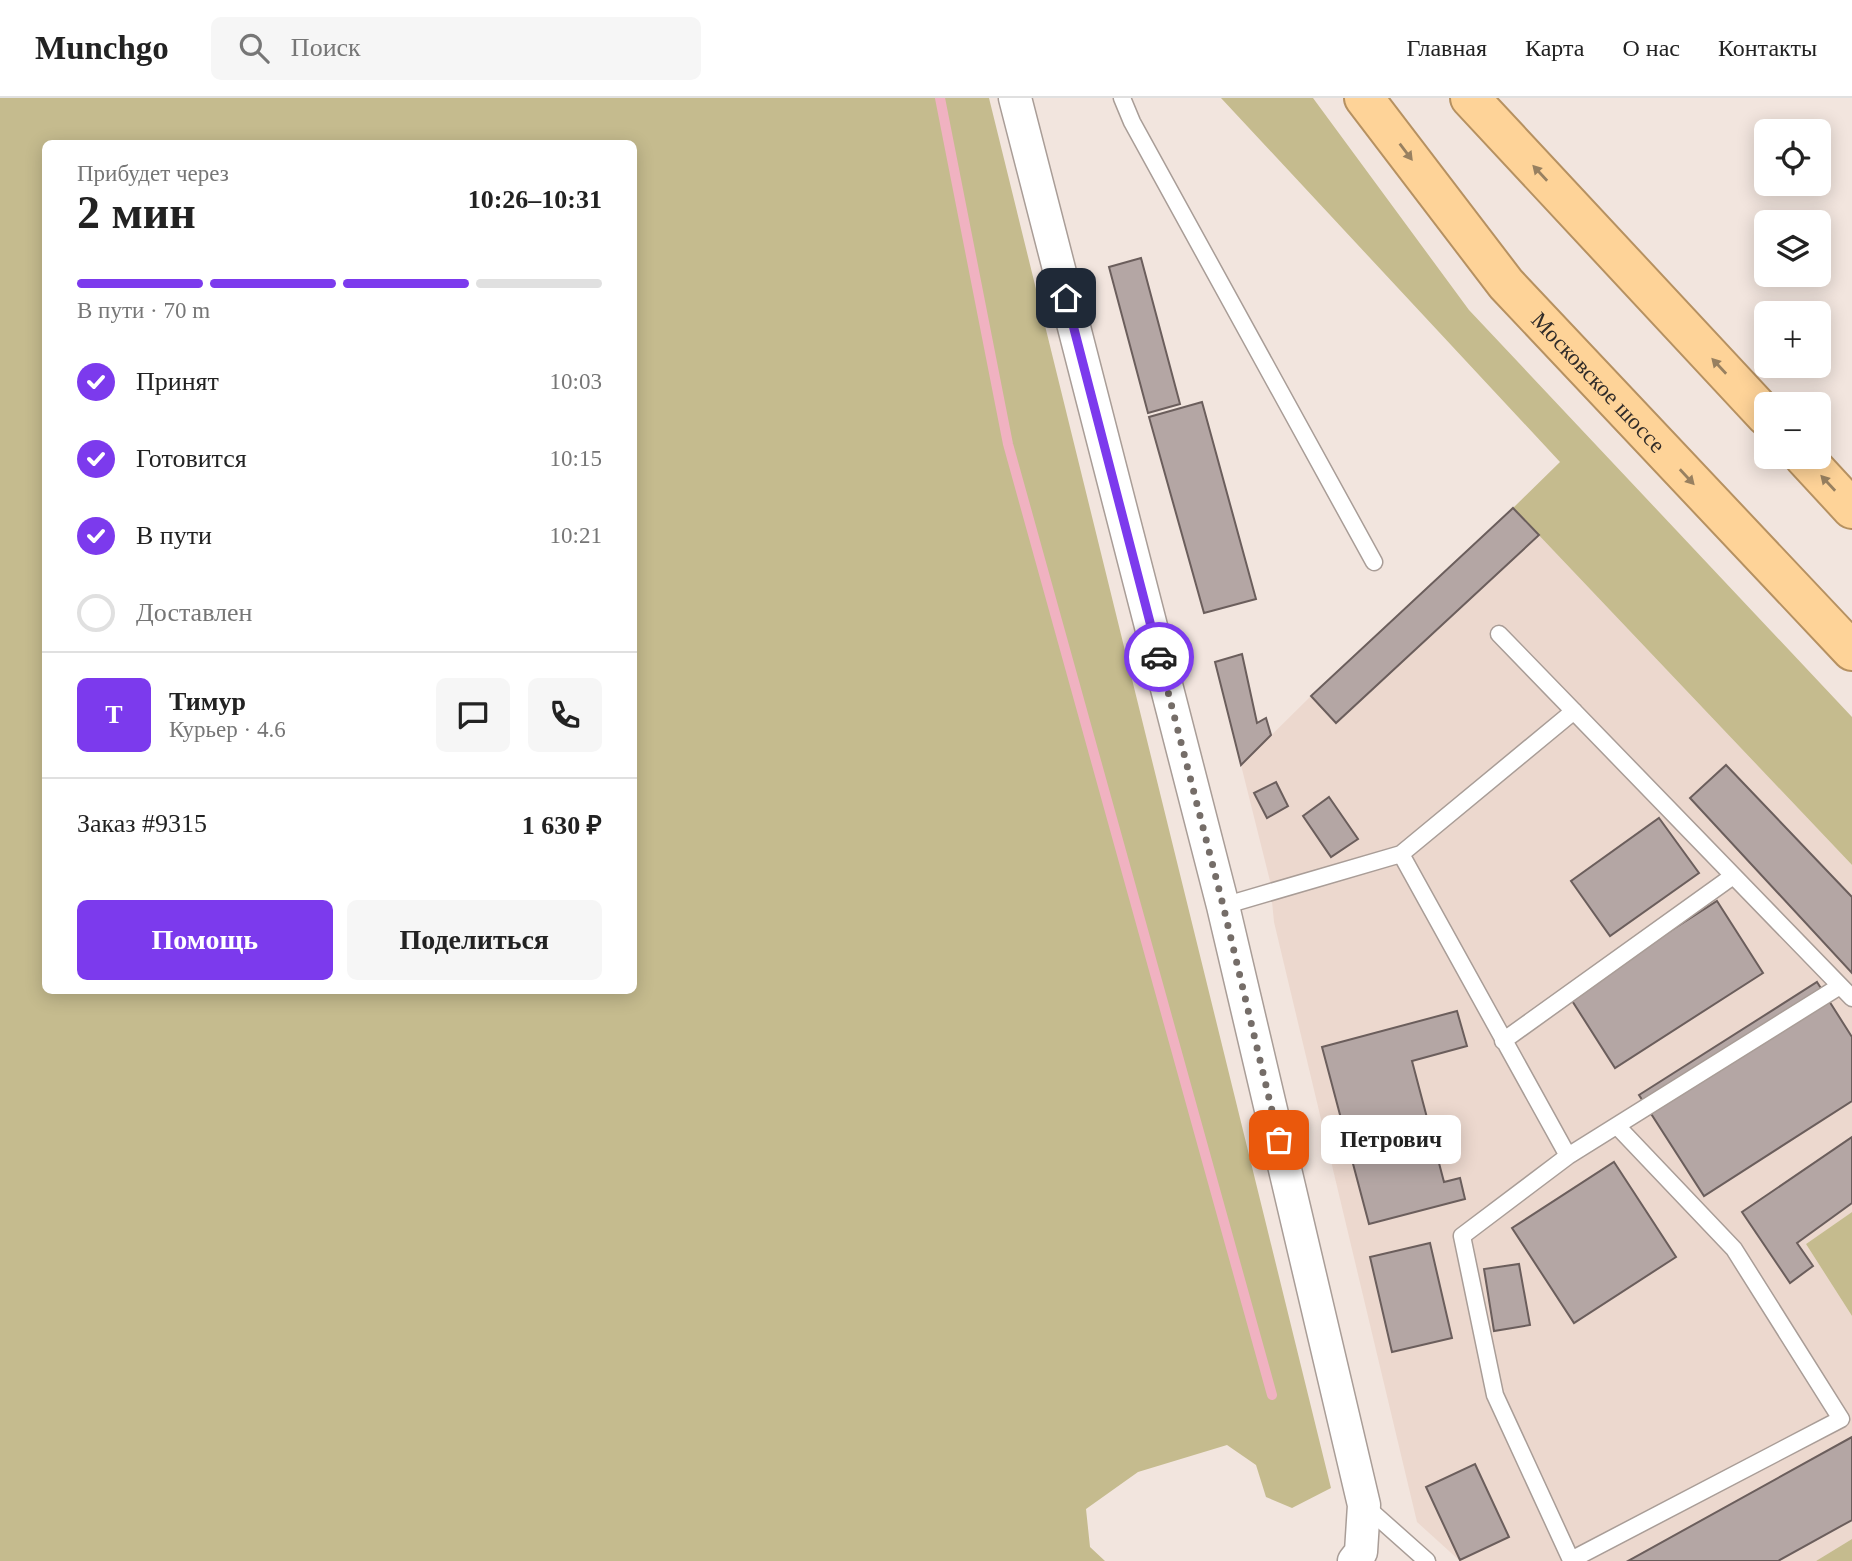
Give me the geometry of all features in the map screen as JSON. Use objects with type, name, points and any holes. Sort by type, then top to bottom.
[{"type":"highway","name":"Московское шоссе","points":[[1364,98],[1506,284],[1852,651]]},
{"type":"highway","points":[[1470,98],[1754,403]]},
{"type":"highway","points":[[1815,469],[1852,509]]},
{"type":"street","points":[[1015,98],[1223,905],[1364,1505],[1361,1552],[1354,1561]]},
{"type":"lane","points":[[1122,98],[1132,122],[1374,562]]},
{"type":"lane","points":[[1499,634],[1852,998]]},
{"type":"lane","points":[[1223,905],[1401,854],[1574,711]]},
{"type":"lane","points":[[1401,854],[1568,1156]]},
{"type":"lane","points":[[1503,1041],[1733,876]]},
{"type":"lane","points":[[1617,1126],[1734,1249],[1841,1419],[1572,1560],[1495,1395],[1462,1236],[1568,1156],[1840,986]]},
{"type":"lane","points":[[1364,1505],[1427,1561]]},
{"type":"shaded area","points":[[0,98],[989,98],[1331,1488],[1292,1508],[1266,1497],[1256,1465],[1227,1445],[1138,1472],[1086,1509],[1090,1547],[1105,1561],[0,1561]]},
{"type":"shaded area","points":[[1221,98],[1313,98],[1469,310],[1852,717],[1852,865],[1513,508],[1560,462]]},
{"type":"shaded area","points":[[1513,508],[1852,865],[1852,1212],[1806,1244],[1852,1316],[1852,1539],[1816,1561],[1460,1561],[1417,1522],[1274,922],[1270,881],[1241,765]]},
{"type":"shaded area","points":[[1852,1212],[1852,1316],[1806,1244]]},
{"type":"shaded area","points":[[1852,1539],[1852,1561],[1816,1561]]},
{"type":"building","points":[[1141,258],[1180,404],[1148,413],[1109,267]]},
{"type":"building","points":[[1202,402],[1256,599],[1204,613],[1149,417]]},
{"type":"building","points":[[1513,508],[1539,535],[1336,723],[1311,696]]},
{"type":"building","points":[[1242,654],[1257,723],[1266,718],[1271,735],[1241,765],[1215,662]]},
{"type":"building","points":[[1726,765],[1852,897],[1852,973],[1690,798]]},
{"type":"building","points":[[1276,782],[1288,806],[1267,818],[1254,793]]},
{"type":"building","points":[[1329,797],[1358,839],[1331,857],[1303,816]]},
{"type":"building","points":[[1659,818],[1699,873],[1610,936],[1571,881]]},
{"type":"building","points":[[1717,901],[1763,973],[1615,1068],[1569,996]]},
{"type":"building","points":[[1817,982],[1852,1037],[1852,1101],[1704,1196],[1639,1095]]},
{"type":"building","points":[[1457,1011],[1467,1046],[1412,1061],[1444,1182],[1460,1178],[1465,1199],[1369,1224],[1322,1047]]},
{"type":"building","points":[[1852,1137],[1852,1203],[1797,1243],[1813,1266],[1790,1283],[1742,1212]]},
{"type":"building","points":[[1614,1162],[1676,1257],[1574,1323],[1512,1228]]},
{"type":"building","points":[[1430,1243],[1452,1338],[1392,1352],[1370,1257]]},
{"type":"building","points":[[1519,1264],[1530,1325],[1494,1331],[1484,1269]]},
{"type":"building","points":[[1852,1437],[1852,1520],[1778,1561],[1628,1561]]},
{"type":"building","points":[[1475,1464],[1509,1537],[1460,1560],[1426,1487]]},
{"type":"waterway","points":[[940,98],[1008,444],[1272,1395]]},
{"type":"way so far","points":[[1159,657],[1223,905],[1279,1140]]},
{"type":"place","name":"Петрович","points":[[1279,1140]]},
{"type":"route","points":[[1066,298],[1159,657]]}]
